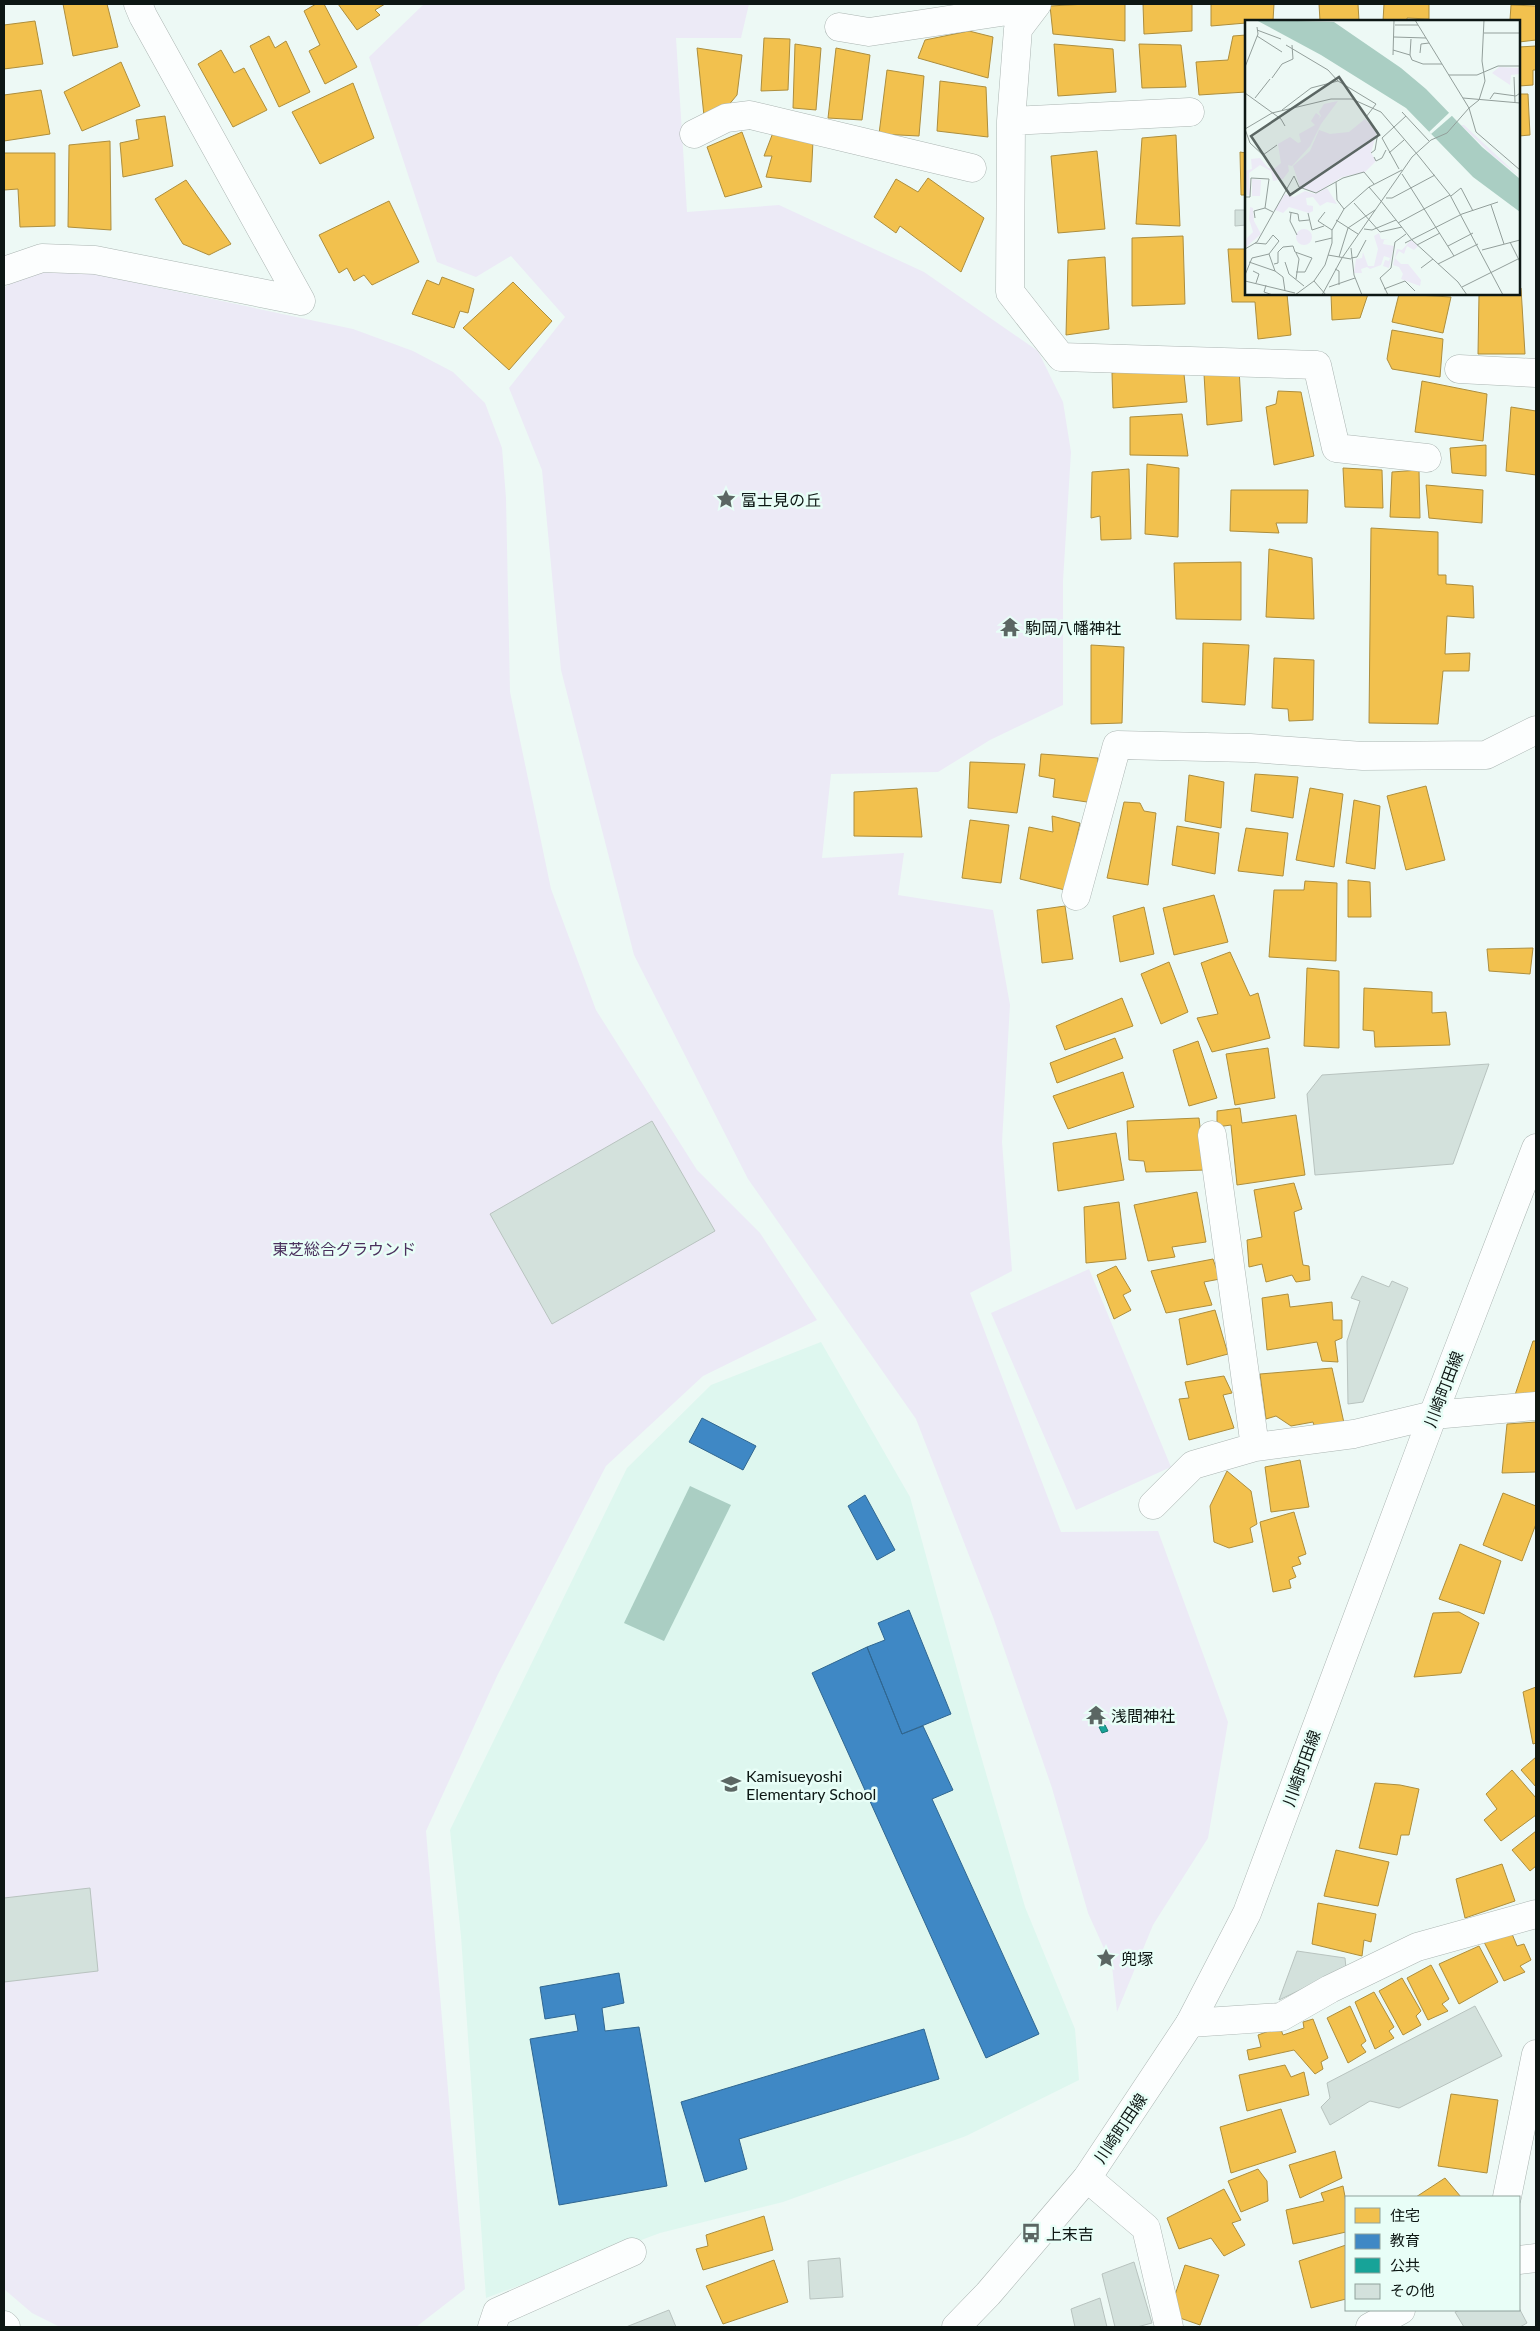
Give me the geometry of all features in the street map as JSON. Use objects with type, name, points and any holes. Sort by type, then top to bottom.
[{"type":"street","points":[[4,271],[42,258],[95,260],[301,301],[138,4]]},
{"type":"street","points":[[839,27],[869,32],[1036,5]]},
{"type":"street","points":[[1036,5],[1018,29],[1011,121],[1010,292],[1061,357],[1317,365],[1336,448],[1427,458]]},
{"type":"street","points":[[1011,121],[1190,112]]},
{"type":"street","points":[[694,134],[726,118],[750,114],[972,168]]},
{"type":"street","points":[[1459,369],[1536,372]]},
{"type":"street","points":[[1076,896],[1117,745],[1250,748],[1363,756],[1486,756],[1536,730]]},
{"type":"street","points":[[1212,1135],[1255,1447]]},
{"type":"street","name":"川崎町田線","points":[[956,2327],[988,2294],[1087,2178],[1190,2023],[1247,1913],[1433,1415],[1536,1148]]},
{"type":"street","points":[[1154,1505],[1193,1465],[1255,1447],[1354,1434],[1433,1415],[1536,1406]]},
{"type":"street","points":[[1190,2023],[1281,2016],[1330,1989],[1417,1947],[1536,1914]]},
{"type":"street","points":[[1507,2196],[1536,2054]]},
{"type":"street","points":[[1087,2178],[1146,2228],[1169,2327]]},
{"type":"street","points":[[492,2327],[497,2312],[632,2252]]},
{"type":"street","points":[[1370,2327],[1399,2311]]},
{"type":"shaded area","name":"Kamisueyoshi Elementary School","points":[[821,1342],[910,1497],[976,1739],[1025,1907],[1075,2029],[1079,2080],[966,2136],[783,2202],[660,2233],[486,2298],[461,1936],[450,1830],[627,1468],[711,1385]]},
{"type":"shaded area","points":[[690,1486],[731,1505],[664,1641],[624,1623]]},
{"type":"green space","points":[[424,4],[749,4],[741,38],[676,38],[687,212],[779,205],[924,272],[1038,351],[1063,402],[1071,452],[1063,581],[1063,705],[990,740],[938,772],[831,774],[822,858],[904,853],[898,895],[993,910],[1010,1005],[1002,1142],[1012,1271],[970,1293],[1061,1532],[1158,1531],[1228,1722],[1208,1838],[1153,1925],[1117,2012],[1112,1966],[1088,1913],[1052,1788],[993,1617],[916,1419],[748,1179],[634,955],[561,670],[542,470],[509,388],[565,317],[511,256],[476,277],[437,262],[369,57]]},
{"type":"green space","name":"東芝総合グラウンド","points":[[71,269],[353,329],[413,351],[453,372],[485,403],[502,448],[506,498],[510,692],[551,889],[596,1010],[697,1170],[760,1233],[817,1320],[703,1376],[606,1466],[498,1674],[426,1831],[465,2289],[416,2327],[60,2327],[32,2313],[4,2289],[4,288],[24,273]]},
{"type":"green space","points":[[1089,1269],[1171,1467],[1076,1510],[991,1313]]},
{"type":"building: 住宅","points":[[63,4],[107,4],[118,47],[73,56]]},
{"type":"building: 住宅","points":[[316,4],[324,4],[357,67],[325,84],[309,51],[320,45],[304,11]]},
{"type":"building: 住宅","points":[[338,4],[385,4],[375,10],[380,15],[357,30]]},
{"type":"building: 住宅","points":[[1125,4],[1125,41],[1053,34],[1050,6]]},
{"type":"building: 住宅","points":[[1143,4],[1192,4],[1192,31],[1144,34]]},
{"type":"building: 住宅","points":[[1211,4],[1274,4],[1273,20],[1245,20],[1245,23],[1211,26]]},
{"type":"building: 住宅","points":[[1319,4],[1358,4],[1359,20],[1320,20]]},
{"type":"building: 住宅","points":[[1384,4],[1429,4],[1429,19],[1383,20]]},
{"type":"building: 住宅","points":[[1511,5],[1536,6],[1536,40],[1520,42],[1520,20],[1510,20]]},
{"type":"building: 住宅","points":[[35,21],[43,64],[4,69],[4,25]]},
{"type":"building: 住宅","points":[[969,31],[993,37],[988,78],[918,58],[925,40]]},
{"type":"building: 住宅","points":[[1245,35],[1245,92],[1199,95],[1196,62],[1228,60],[1233,36]]},
{"type":"building: 住宅","points":[[269,36],[275,48],[286,41],[310,92],[279,107],[250,46]]},
{"type":"building: 住宅","points":[[764,38],[790,39],[788,90],[761,91]]},
{"type":"building: 住宅","points":[[795,44],[821,48],[816,110],[793,108]]},
{"type":"building: 住宅","points":[[1054,44],[1113,49],[1116,92],[1058,96]]},
{"type":"building: 住宅","points":[[1139,44],[1181,45],[1186,87],[1142,88]]},
{"type":"building: 住宅","points":[[1536,46],[1536,70],[1533,70],[1533,85],[1520,86],[1520,47]]},
{"type":"building: 住宅","points":[[697,48],[742,55],[737,95],[727,107],[704,116]]},
{"type":"building: 住宅","points":[[836,48],[870,55],[862,120],[828,118]]},
{"type":"building: 住宅","points":[[221,50],[234,73],[244,68],[267,110],[233,127],[198,64]]},
{"type":"building: 住宅","points":[[121,62],[140,106],[82,131],[64,92]]},
{"type":"building: 住宅","points":[[887,70],[924,76],[919,136],[879,134]]},
{"type":"building: 住宅","points":[[940,81],[986,87],[988,137],[937,131]]},
{"type":"building: 住宅","points":[[353,83],[374,138],[320,164],[292,112]]},
{"type":"building: 住宅","points":[[41,90],[50,134],[4,141],[4,95]]},
{"type":"building: 住宅","points":[[1520,94],[1528,94],[1530,135],[1520,136]]},
{"type":"building: 住宅","points":[[165,116],[173,166],[123,177],[120,143],[139,139],[136,120]]},
{"type":"building: 住宅","points":[[774,130],[813,141],[811,182],[766,177],[772,156],[764,156]]},
{"type":"building: 住宅","points":[[742,132],[762,187],[725,197],[707,147]]},
{"type":"building: 住宅","points":[[1176,135],[1180,226],[1136,224],[1142,138]]},
{"type":"building: 住宅","points":[[110,141],[111,230],[68,227],[69,145]]},
{"type":"building: 住宅","points":[[1097,151],[1105,229],[1058,233],[1051,156]]},
{"type":"building: 住宅","points":[[1240,152],[1245,153],[1245,195],[1241,195]]},
{"type":"building: 住宅","points":[[4,153],[55,153],[55,226],[20,227],[18,189],[4,190]]},
{"type":"building: 住宅","points":[[928,178],[984,218],[961,272],[900,226],[896,233],[874,217],[896,179],[918,192]]},
{"type":"building: 住宅","points":[[186,180],[231,244],[209,255],[183,244],[155,199]]},
{"type":"building: 住宅","points":[[389,201],[419,262],[372,285],[364,275],[354,281],[347,268],[339,273],[319,235]]},
{"type":"building: 住宅","points":[[1183,236],[1185,304],[1132,306],[1132,238]]},
{"type":"building: 住宅","points":[[1228,249],[1245,249],[1245,295],[1287,295],[1291,335],[1258,339],[1255,302],[1232,302]]},
{"type":"building: 住宅","points":[[1105,257],[1109,329],[1066,335],[1068,260]]},
{"type":"building: 住宅","points":[[442,277],[474,289],[468,313],[460,311],[454,328],[412,314],[427,280],[439,285]]},
{"type":"building: 住宅","points":[[513,282],[552,321],[509,370],[463,328]]},
{"type":"building: 住宅","points":[[1521,288],[1525,354],[1478,354],[1479,295],[1520,295]]},
{"type":"building: 住宅","points":[[1331,295],[1368,295],[1360,318],[1332,320]]},
{"type":"building: 住宅","points":[[1399,295],[1451,297],[1443,333],[1392,322]]},
{"type":"building: 住宅","points":[[1392,330],[1443,339],[1440,377],[1392,369],[1387,359]]},
{"type":"building: 住宅","points":[[1183,365],[1187,402],[1113,408],[1112,373]]},
{"type":"building: 住宅","points":[[1239,369],[1242,421],[1207,425],[1204,374]]},
{"type":"building: 住宅","points":[[1422,381],[1487,394],[1483,441],[1415,432]]},
{"type":"building: 住宅","points":[[1278,391],[1301,392],[1314,456],[1274,465],[1266,407],[1276,404]]},
{"type":"building: 住宅","points":[[1511,407],[1536,411],[1536,475],[1506,471]]},
{"type":"building: 住宅","points":[[1182,414],[1188,456],[1130,455],[1130,417]]},
{"type":"building: 住宅","points":[[1486,445],[1486,476],[1452,473],[1450,448]]},
{"type":"building: 住宅","points":[[1147,464],[1179,468],[1178,537],[1145,534]]},
{"type":"building: 住宅","points":[[1343,468],[1382,470],[1383,508],[1345,507]]},
{"type":"building: 住宅","points":[[1129,469],[1131,539],[1101,540],[1100,516],[1091,518],[1092,472]]},
{"type":"building: 住宅","points":[[1419,470],[1420,518],[1390,517],[1392,472]]},
{"type":"building: 住宅","points":[[1426,485],[1483,490],[1482,523],[1429,518]]},
{"type":"building: 住宅","points":[[1231,490],[1308,490],[1307,523],[1276,523],[1279,533],[1230,531]]},
{"type":"building: 住宅","points":[[1371,528],[1438,532],[1438,575],[1446,575],[1446,584],[1473,586],[1474,618],[1447,616],[1445,654],[1470,653],[1469,671],[1443,671],[1438,724],[1369,723]]},
{"type":"building: 住宅","points":[[1269,549],[1312,558],[1314,619],[1266,617]]},
{"type":"building: 住宅","points":[[1241,562],[1241,620],[1176,619],[1174,563]]},
{"type":"building: 住宅","points":[[1203,643],[1249,645],[1245,705],[1202,702]]},
{"type":"building: 住宅","points":[[1091,645],[1124,647],[1122,723],[1091,724]]},
{"type":"building: 住宅","points":[[1274,658],[1314,660],[1313,720],[1289,721],[1288,709],[1272,708]]},
{"type":"building: 住宅","points":[[1041,754],[1098,758],[1094,803],[1053,797],[1055,779],[1039,776]]},
{"type":"building: 住宅","points":[[970,762],[1025,764],[1017,813],[968,808]]},
{"type":"building: 住宅","points":[[1255,774],[1298,777],[1293,818],[1251,811]]},
{"type":"building: 住宅","points":[[1189,775],[1224,782],[1221,828],[1185,821]]},
{"type":"building: 住宅","points":[[1426,786],[1445,860],[1406,870],[1387,796]]},
{"type":"building: 住宅","points":[[917,788],[922,837],[854,836],[854,792]]},
{"type":"building: 住宅","points":[[1310,788],[1343,794],[1334,867],[1296,860]]},
{"type":"building: 住宅","points":[[1354,800],[1380,806],[1375,869],[1346,863]]},
{"type":"building: 住宅","points":[[1124,802],[1140,803],[1144,811],[1156,813],[1148,885],[1107,878]]},
{"type":"building: 住宅","points":[[1052,816],[1080,823],[1065,890],[1020,879],[1029,827],[1053,832]]},
{"type":"building: 住宅","points":[[970,820],[1009,825],[1001,883],[962,878]]},
{"type":"building: 住宅","points":[[1177,826],[1219,833],[1215,874],[1172,865]]},
{"type":"building: 住宅","points":[[1246,828],[1288,833],[1283,876],[1238,871]]},
{"type":"building: 住宅","points":[[1348,880],[1370,882],[1371,917],[1348,917]]},
{"type":"building: 住宅","points":[[1305,881],[1337,883],[1336,961],[1269,957],[1274,890],[1304,890]]},
{"type":"building: 住宅","points":[[1214,895],[1228,942],[1174,955],[1163,908]]},
{"type":"building: 住宅","points":[[1065,906],[1073,959],[1042,963],[1037,910]]},
{"type":"building: 住宅","points":[[1144,907],[1154,954],[1120,962],[1113,916]]},
{"type":"building: 住宅","points":[[1533,948],[1530,974],[1489,971],[1487,949]]},
{"type":"building: 住宅","points":[[1230,952],[1250,996],[1258,993],[1270,1038],[1212,1052],[1197,1018],[1218,1014],[1201,963]]},
{"type":"building: 住宅","points":[[1169,962],[1188,1012],[1161,1024],[1141,974]]},
{"type":"building: 住宅","points":[[1307,968],[1339,971],[1339,1048],[1304,1046]]},
{"type":"building: 住宅","points":[[1364,988],[1432,992],[1432,1013],[1446,1012],[1450,1045],[1375,1047],[1374,1031],[1363,1030]]},
{"type":"building: 住宅","points":[[1122,998],[1133,1026],[1065,1050],[1056,1026]]},
{"type":"building: 住宅","points":[[1115,1038],[1123,1058],[1057,1083],[1050,1063]]},
{"type":"building: 住宅","points":[[1198,1041],[1217,1098],[1189,1106],[1173,1050]]},
{"type":"building: 住宅","points":[[1268,1048],[1275,1098],[1235,1105],[1226,1054]]},
{"type":"building: 住宅","points":[[1123,1072],[1134,1107],[1068,1129],[1053,1096]]},
{"type":"building: 住宅","points":[[1240,1108],[1242,1123],[1296,1115],[1305,1175],[1237,1185],[1231,1125],[1217,1127],[1217,1111]]},
{"type":"building: 住宅","points":[[1199,1118],[1205,1170],[1146,1172],[1144,1161],[1129,1160],[1127,1121]]},
{"type":"building: 住宅","points":[[1116,1133],[1124,1180],[1058,1191],[1053,1143]]},
{"type":"building: 住宅","points":[[1294,1183],[1302,1209],[1294,1212],[1303,1265],[1309,1266],[1310,1280],[1296,1282],[1292,1275],[1266,1282],[1262,1264],[1249,1267],[1247,1240],[1262,1237],[1254,1190]]},
{"type":"building: 住宅","points":[[1197,1192],[1206,1242],[1172,1247],[1175,1257],[1148,1261],[1134,1205]]},
{"type":"building: 住宅","points":[[1119,1202],[1126,1259],[1086,1263],[1084,1207]]},
{"type":"building: 住宅","points":[[1213,1259],[1220,1279],[1204,1282],[1212,1305],[1166,1313],[1151,1271]]},
{"type":"building: 住宅","points":[[1116,1266],[1131,1291],[1123,1295],[1131,1310],[1114,1319],[1097,1275]]},
{"type":"building: 住宅","points":[[1288,1294],[1290,1307],[1332,1302],[1333,1320],[1342,1320],[1342,1338],[1335,1341],[1338,1362],[1322,1361],[1317,1342],[1267,1350],[1262,1298]]},
{"type":"building: 住宅","points":[[1215,1310],[1228,1354],[1187,1365],[1179,1319]]},
{"type":"building: 住宅","points":[[1533,1341],[1536,1341],[1536,1393],[1515,1395]]},
{"type":"building: 住宅","points":[[1332,1368],[1344,1423],[1315,1429],[1313,1422],[1291,1426],[1276,1416],[1266,1419],[1260,1374]]},
{"type":"building: 住宅","points":[[1224,1376],[1232,1393],[1223,1395],[1234,1428],[1189,1440],[1179,1399],[1189,1398],[1185,1382]]},
{"type":"building: 住宅","points":[[1536,1422],[1536,1472],[1502,1473],[1507,1424]]},
{"type":"building: 住宅","points":[[1300,1460],[1309,1507],[1271,1512],[1265,1467]]},
{"type":"building: 住宅","points":[[1227,1471],[1251,1491],[1257,1524],[1250,1528],[1253,1542],[1229,1548],[1214,1542],[1210,1506]]},
{"type":"building: 住宅","points":[[1503,1493],[1536,1506],[1536,1524],[1522,1561],[1483,1545]]},
{"type":"building: 住宅","points":[[1294,1512],[1306,1554],[1298,1557],[1301,1564],[1292,1567],[1296,1577],[1289,1580],[1291,1588],[1273,1592],[1260,1522]]},
{"type":"building: 住宅","points":[[1460,1544],[1501,1561],[1484,1614],[1439,1599]]},
{"type":"building: 住宅","points":[[1459,1612],[1479,1623],[1461,1673],[1414,1677],[1433,1613]]},
{"type":"building: 住宅","points":[[1536,1687],[1536,1743],[1533,1744],[1523,1692]]},
{"type":"building: 住宅","points":[[1536,1757],[1536,1787],[1521,1770]]},
{"type":"building: 住宅","points":[[1512,1770],[1536,1798],[1536,1815],[1501,1841],[1484,1820],[1497,1809],[1486,1794]]},
{"type":"building: 住宅","points":[[1375,1783],[1419,1789],[1409,1835],[1401,1835],[1397,1855],[1359,1848]]},
{"type":"building: 住宅","points":[[1536,1831],[1536,1866],[1530,1871],[1512,1850]]},
{"type":"building: 住宅","points":[[1336,1850],[1389,1862],[1378,1906],[1324,1896]]},
{"type":"building: 住宅","points":[[1502,1864],[1515,1901],[1465,1918],[1456,1879]]},
{"type":"building: 住宅","points":[[1318,1903],[1376,1914],[1371,1942],[1364,1940],[1362,1956],[1312,1944]]},
{"type":"building: 住宅","points":[[1510,1929],[1517,1946],[1524,1944],[1531,1960],[1520,1966],[1525,1972],[1504,1981],[1484,1942]]},
{"type":"building: 住宅","points":[[1479,1946],[1498,1982],[1459,2004],[1439,1964]]},
{"type":"building: 住宅","points":[[1431,1965],[1449,1999],[1442,2004],[1448,2011],[1428,2020],[1407,1978]]},
{"type":"building: 住宅","points":[[1402,1978],[1421,2011],[1416,2016],[1421,2025],[1403,2035],[1379,1991]]},
{"type":"building: 住宅","points":[[1374,1992],[1394,2027],[1389,2031],[1394,2038],[1375,2049],[1355,2002]]},
{"type":"building: 住宅","points":[[1350,2006],[1366,2041],[1361,2045],[1366,2052],[1348,2063],[1327,2018]]},
{"type":"building: 住宅","points":[[1313,2019],[1328,2058],[1321,2062],[1323,2069],[1315,2074],[1294,2050],[1249,2060],[1247,2050],[1261,2047],[1258,2035],[1280,2027],[1283,2035],[1304,2028],[1303,2022]]},
{"type":"building: 住宅","points":[[1285,2065],[1291,2077],[1304,2072],[1309,2095],[1247,2111],[1239,2075]]},
{"type":"building: 住宅","points":[[1451,2094],[1498,2100],[1487,2173],[1438,2166]]},
{"type":"building: 住宅","points":[[1281,2109],[1296,2152],[1231,2173],[1220,2127]]},
{"type":"building: 住宅","points":[[1335,2151],[1342,2178],[1300,2198],[1289,2165]]},
{"type":"building: 住宅","points":[[1258,2169],[1267,2181],[1268,2201],[1241,2212],[1228,2181]]},
{"type":"building: 住宅","points":[[1445,2178],[1460,2196],[1418,2196]]},
{"type":"building: 住宅","points":[[1343,2186],[1345,2197],[1345,2232],[1293,2244],[1286,2210],[1324,2201],[1321,2193]]},
{"type":"building: 住宅","points":[[1224,2189],[1241,2220],[1232,2223],[1245,2245],[1224,2256],[1211,2238],[1179,2249],[1167,2218]]},
{"type":"building: 住宅","points":[[764,2216],[773,2250],[703,2270],[696,2249],[708,2246],[706,2235]]},
{"type":"building: 住宅","points":[[1345,2245],[1345,2299],[1311,2308],[1299,2261]]},
{"type":"building: 住宅","points":[[774,2260],[788,2302],[723,2324],[706,2286]]},
{"type":"building: 住宅","points":[[1185,2265],[1219,2275],[1200,2325],[1180,2318],[1174,2298]]},
{"type":"building: 教育","points":[[702,1418],[756,1446],[743,1470],[689,1442]]},
{"type":"building: 教育","points":[[865,1495],[895,1550],[877,1560],[848,1506]]},
{"type":"building: 教育","points":[[909,1610],[951,1714],[902,1734],[867,1647],[885,1640],[878,1623]]},
{"type":"building: 教育","points":[[867,1647],[902,1734],[923,1726],[953,1790],[932,1799],[1039,2034],[986,2058],[812,1673]]},
{"type":"building: 教育","points":[[619,1973],[624,2003],[602,2008],[605,2031],[639,2027],[667,2186],[559,2205],[530,2039],[578,2031],[575,2014],[545,2019],[540,1987]]},
{"type":"building: 教育","points":[[924,2029],[939,2079],[739,2139],[747,2169],[705,2182],[681,2102]]},
{"type":"building: 公共","points":[[1105,1725],[1108,1731],[1102,1733],[1099,1727]]},
{"type":"building: その他","points":[[1235,210],[1245,210],[1245,225],[1235,226]]},
{"type":"building: その他","points":[[1489,1064],[1453,1164],[1315,1175],[1307,1094],[1322,1075]]},
{"type":"building: その他","points":[[652,1121],[715,1231],[552,1324],[490,1214]]},
{"type":"building: その他","points":[[1362,1276],[1389,1287],[1392,1281],[1408,1288],[1363,1402],[1348,1404],[1347,1341],[1360,1301],[1351,1298]]},
{"type":"building: その他","points":[[90,1888],[98,1971],[4,1982],[4,1898]]},
{"type":"building: その他","points":[[1297,1951],[1345,1958],[1346,1968],[1279,2000]]},
{"type":"building: その他","points":[[1475,2006],[1502,2056],[1399,2108],[1370,2101],[1330,2125],[1321,2107],[1330,2098],[1327,2083]]},
{"type":"building: その他","points":[[840,2258],[843,2297],[810,2299],[808,2261]]},
{"type":"building: その他","points":[[1134,2262],[1152,2323],[1137,2327],[1115,2327],[1102,2274]]},
{"type":"building: その他","points":[[1100,2298],[1107,2327],[1075,2327],[1071,2309]]},
{"type":"building: その他","points":[[669,2310],[676,2327],[626,2327]]},
{"type":"building: その他","points":[[1520,2310],[1527,2323],[1520,2327],[1464,2327],[1455,2312]]},
{"type":"place","name":"富士見の丘","points":[[726,499]]},
{"type":"place","name":"駒岡八幡神社","points":[[1010,627]]},
{"type":"place","name":"浅間神社","points":[[1096,1715]]},
{"type":"place","name":"Kamisueyoshi Elementary School","points":[[731,1784]]},
{"type":"place","name":"兜塚","points":[[1106,1958]]},
{"type":"place","name":"上末吉","points":[[1031,2233]]}]
